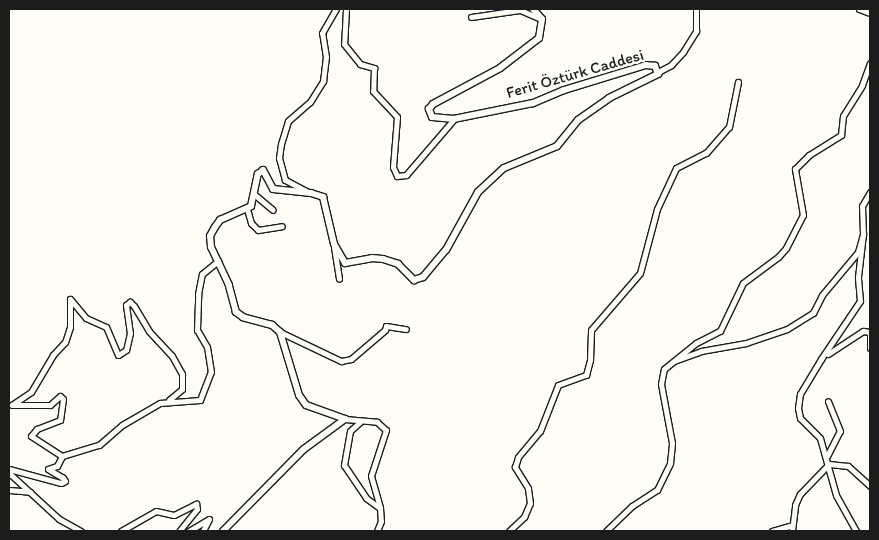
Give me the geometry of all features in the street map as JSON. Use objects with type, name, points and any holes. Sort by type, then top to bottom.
[{"type":"main road","points":[[533,9],[542,19]]},
{"type":"main road","name":"Ferit Öztürk Caddesi","points":[[311,193],[320,195],[326,202],[334,244],[344,264],[372,258],[383,259],[398,264],[411,278],[419,279],[437,264],[478,192],[504,168],[556,146],[578,120],[609,98],[652,79],[658,72],[655,66],[646,65],[564,90],[533,104],[454,119],[435,118],[430,109],[444,97],[500,68],[533,44],[542,30],[542,19]]},
{"type":"main road","points":[[223,531],[304,449],[344,419],[333,413],[315,409],[299,395],[280,332],[272,324],[243,317],[236,312],[218,261],[211,247],[210,236],[220,220],[247,209],[255,195],[258,174],[261,170],[273,189],[311,193]]},
{"type":"street","points":[[311,193],[285,180],[279,154],[286,126],[310,102],[323,82],[326,57],[322,33],[336,9]]},
{"type":"street","points":[[346,9],[344,44],[360,64],[374,68],[373,91],[397,117],[394,167],[397,176],[406,175],[454,119]]},
{"type":"street","points":[[658,72],[677,58],[696,31],[696,9]]},
{"type":"street","points":[[859,9],[870,13]]},
{"type":"street","points":[[471,17],[520,10],[542,19]]},
{"type":"street","points":[[606,531],[632,506],[656,490],[670,463],[672,443],[661,381],[664,369],[671,362],[720,331],[742,283],[778,257],[786,248],[803,214],[795,170],[809,155],[842,136],[842,116],[862,85],[870,63]]},
{"type":"street","points":[[509,531],[524,517],[530,503],[528,488],[515,467],[518,457],[542,426],[550,400],[558,385],[586,375],[590,360],[589,340],[594,326],[640,273],[657,209],[676,168],[706,153],[729,127],[738,82]]},
{"type":"street","points":[[856,531],[836,494],[829,464],[820,438],[800,418],[798,408],[800,394],[860,301],[858,277],[863,234],[862,206],[870,192]]},
{"type":"street","points":[[255,195],[273,210]]},
{"type":"street","points":[[247,209],[251,222],[258,230],[282,226]]},
{"type":"street","points":[[671,362],[706,349],[746,343],[800,322],[813,313],[822,295],[850,266],[863,234]]},
{"type":"street","points":[[334,244],[339,279]]},
{"type":"street","points":[[9,469],[61,483],[65,481],[63,478],[48,469],[57,466],[62,456],[99,445],[122,425],[160,402],[169,400],[200,400],[207,387],[211,372],[210,357],[197,330],[198,300],[202,274],[218,261]]},
{"type":"street","points":[[62,456],[31,436],[37,429],[60,420],[63,399],[60,396],[50,405],[12,405],[31,392],[65,342],[70,327],[70,299],[86,318],[106,327],[118,355],[126,350],[130,333],[126,305],[130,302],[134,306],[182,374],[182,389],[169,400]]},
{"type":"street","points":[[280,332],[342,361],[351,359],[385,330],[386,326],[406,329]]},
{"type":"street","points":[[821,359],[863,330],[870,332],[870,348]]},
{"type":"street","points":[[826,456],[840,431],[828,402]]},
{"type":"street","points":[[344,419],[377,422],[386,430],[371,476],[380,508],[381,521],[377,531]]},
{"type":"street","points":[[366,420],[350,431],[344,465],[366,498],[380,508]]},
{"type":"street","points":[[829,464],[848,466],[870,486]]},
{"type":"street","points":[[772,531],[791,529],[800,494],[829,464]]},
{"type":"street","points":[[9,473],[59,519],[81,531]]},
{"type":"street","points":[[9,490],[31,492]]},
{"type":"street","points":[[120,531],[156,511],[174,515],[196,504],[197,509],[179,531]]},
{"type":"street","points":[[189,531],[209,519],[203,531]]}]
